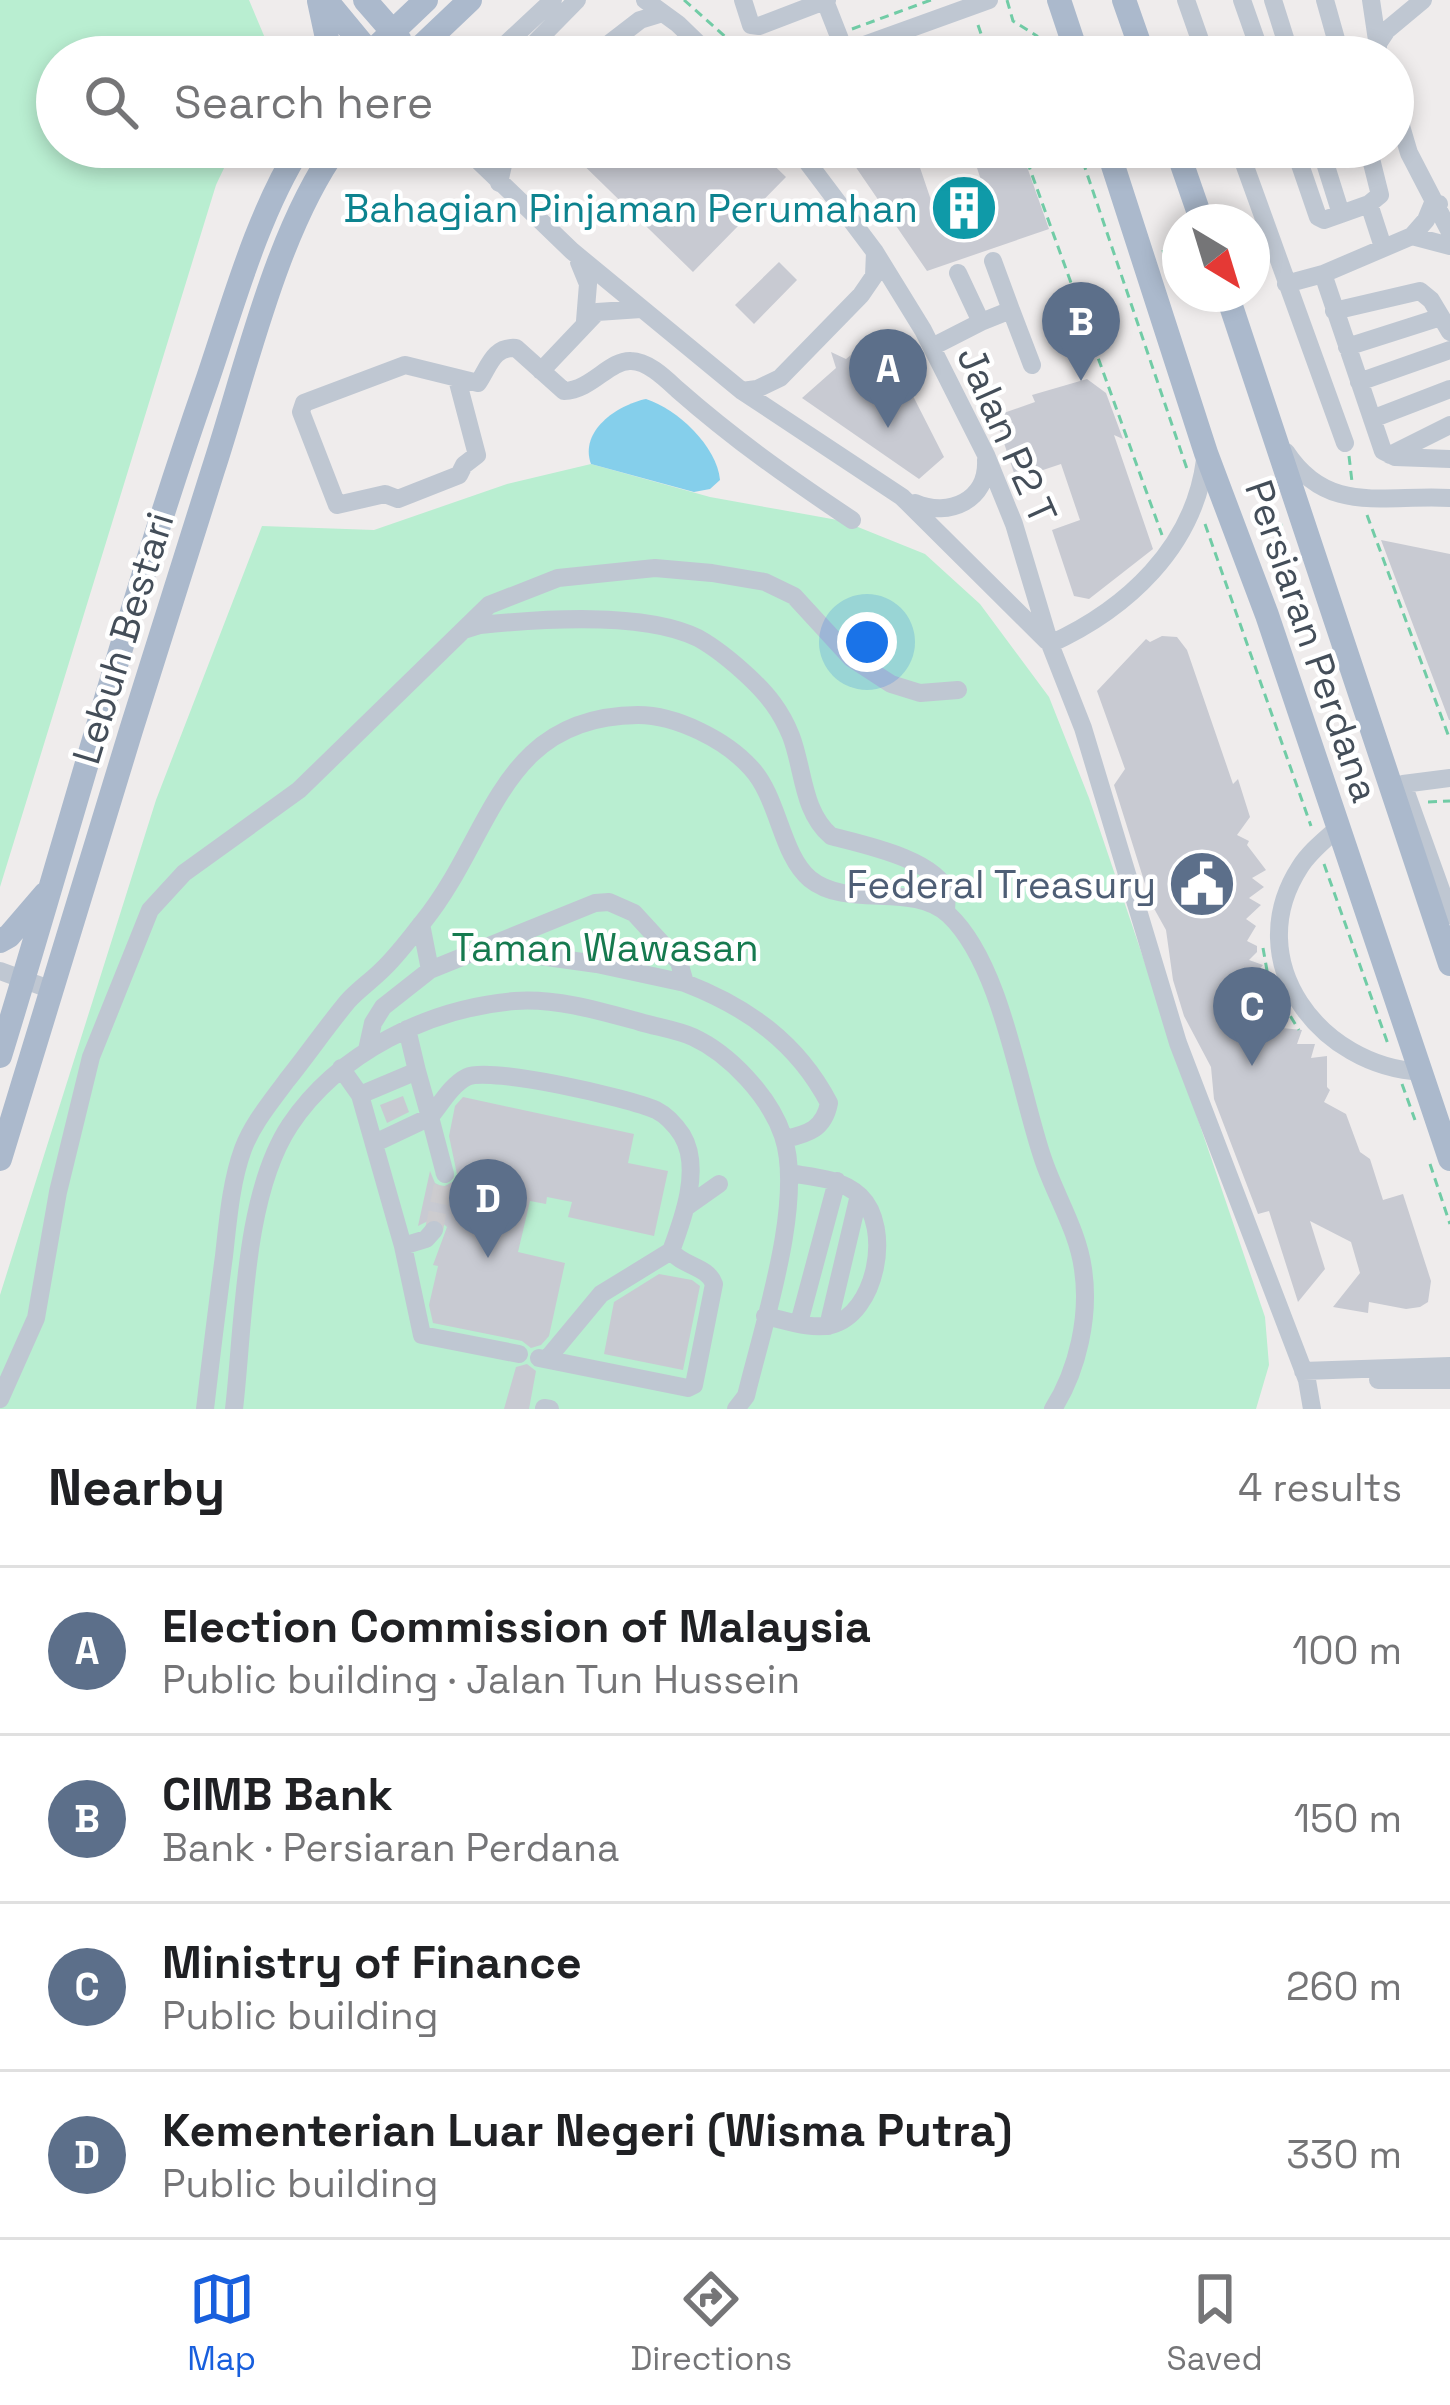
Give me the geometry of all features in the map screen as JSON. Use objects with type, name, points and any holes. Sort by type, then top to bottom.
[{"type":"main road","points":[[322,0],[352,36]]},
{"type":"main road","points":[[322,0],[328,36]]},
{"type":"main road","points":[[364,0],[395,36]]},
{"type":"main road","points":[[387,36],[426,0]]},
{"type":"main road","points":[[432,36],[470,0]]},
{"type":"main road","points":[[1059,0],[1071,36]]},
{"type":"main road","points":[[1124,0],[1137,36]]},
{"type":"main road","name":"Lebuh Bestari","points":[[0,1055],[10,986],[50,887],[184,447],[243,276],[287,168]]},
{"type":"main road","name":"Lebuh Bestari","points":[[0,1160],[272,287],[322,168]]},
{"type":"main road","name":"Persiaran Perdana","points":[[1114,168],[1206,452],[1339,826],[1440,1162]]},
{"type":"main road","points":[[1183,168],[1196,204]]},
{"type":"main road","name":"Persiaran Perdana","points":[[1233,312],[1450,964]]},
{"type":"main road","points":[[0,941],[50,887]]},
{"type":"street","points":[[514,36],[553,0]]},
{"type":"street","points":[[543,36],[578,0]]},
{"type":"street","points":[[645,0],[689,36]]},
{"type":"street","points":[[743,0],[751,25],[759,26],[826,0],[834,36]]},
{"type":"street","points":[[1186,0],[1199,36]]},
{"type":"street","points":[[1242,0],[1255,36]]},
{"type":"street","points":[[1273,0],[1284,36]]},
{"type":"street","points":[[1325,0],[1335,36]]},
{"type":"street","points":[[1371,0],[1377,36]]},
{"type":"street","points":[[1385,36],[1423,0]]},
{"type":"street","points":[[888,36],[980,3]]},
{"type":"street","points":[[619,36],[640,20],[663,13]]},
{"type":"street","points":[[1414,162],[1442,205],[1450,232]]},
{"type":"street","points":[[484,168],[563,243],[742,391],[902,497],[1050,644],[1088,627],[1142,584],[1168,553],[1197,500],[1206,452]]},
{"type":"street","points":[[499,183],[502,168]]},
{"type":"street","name":"Jalan P2 T","points":[[812,168],[875,252],[932,346],[1014,524],[1178,1043],[1305,1376],[1312,1409]]},
{"type":"street","points":[[1245,168],[1345,443]]},
{"type":"street","points":[[1301,168],[1318,217],[1324,220],[1380,195],[1373,168]]},
{"type":"street","points":[[1327,168],[1341,214]]},
{"type":"street","points":[[1369,203],[1383,247]]},
{"type":"street","points":[[1286,284],[1324,274],[1412,236],[1442,205]]},
{"type":"street","points":[[1412,236],[1450,246]]},
{"type":"street","points":[[563,243],[582,265],[588,284],[585,321]]},
{"type":"street","points":[[742,391],[780,378],[861,296],[874,277],[875,252]]},
{"type":"street","points":[[994,261],[1032,365]]},
{"type":"street","points":[[958,273],[981,322]]},
{"type":"street","points":[[1324,274],[1383,451],[1450,459]]},
{"type":"street","points":[[1334,311],[1420,291],[1445,325],[1347,347]]},
{"type":"street","points":[[541,370],[597,312],[641,309]]},
{"type":"street","points":[[932,346],[1011,310]]},
{"type":"street","points":[[458,379],[476,455],[459,476],[398,499],[385,494],[337,505],[301,412],[304,403],[394,367],[417,365],[478,383],[494,356],[508,347],[516,348],[555,387],[572,391],[621,362],[642,363],[740,445],[852,520]]},
{"type":"street","points":[[1359,382],[1450,350]]},
{"type":"street","points":[[1372,419],[1450,389]]},
{"type":"street","points":[[1390,455],[1450,425]]},
{"type":"street","points":[[1277,438],[1307,480],[1326,490],[1372,498],[1450,498]]},
{"type":"street","points":[[902,497],[940,511],[967,502],[984,481],[986,455]]},
{"type":"street","points":[[0,1400],[36,1318],[58,1192],[91,1057],[150,910],[184,873],[299,790],[489,605],[558,578],[655,568],[765,582],[794,596],[851,658],[891,684],[920,693],[958,690]]},
{"type":"street","points":[[459,632],[480,625],[586,618],[702,640],[775,702],[800,764],[808,806],[823,829],[831,836],[894,854],[936,875],[947,893],[946,912]]},
{"type":"street","points":[[205,1409],[231,1193],[243,1149],[260,1115],[351,997],[385,968],[435,907],[504,782],[521,762],[540,743],[562,731],[634,715],[659,716],[680,724],[727,747],[749,765],[766,787],[798,864],[818,884],[920,901],[946,912],[968,939],[993,990],[1043,1160],[1084,1272],[1082,1330],[1072,1369],[1053,1409]]},
{"type":"street","points":[[1450,778],[1403,784],[1450,915]]},
{"type":"street","points":[[1339,826],[1300,867],[1286,895],[1277,946],[1284,974],[1294,997],[1342,1048],[1409,1070]]},
{"type":"street","points":[[367,1050],[383,1006],[430,970],[584,907],[609,902],[634,913],[679,962],[685,983]]},
{"type":"street","points":[[421,924],[430,970]]},
{"type":"street","points":[[489,949],[597,964],[685,983],[727,999],[763,1022],[826,1096],[828,1111],[818,1127],[785,1139]]},
{"type":"street","points":[[10,986],[48,1000]]},
{"type":"street","points":[[234,1409],[257,1211],[270,1162],[310,1099],[341,1068],[406,1030],[467,1010],[516,1001],[591,1009],[680,1033],[709,1047],[762,1096],[785,1139],[790,1196],[745,1405]]},
{"type":"street","points":[[406,1030],[445,1174]]},
{"type":"street","points":[[341,1068],[360,1095],[375,1143],[422,1335],[692,1388],[714,1284],[709,1273],[678,1260],[670,1251]]},
{"type":"street","points":[[360,1095],[417,1071]]},
{"type":"street","points":[[375,1143],[430,1118],[456,1084],[482,1072],[569,1087],[655,1110],[684,1137],[690,1153],[686,1208],[670,1251],[602,1294],[535,1357]]},
{"type":"street","points":[[765,1316],[828,1326],[860,1307],[876,1257],[877,1226],[859,1195],[837,1181],[789,1173]]},
{"type":"street","points":[[799,1323],[837,1181]]},
{"type":"street","points":[[686,1208],[719,1184]]},
{"type":"street","points":[[828,1326],[859,1195]]},
{"type":"street","points":[[403,1246],[426,1239],[434,1229]]},
{"type":"street","points":[[1305,1376],[1450,1366]]},
{"type":"street","points":[[1305,1376],[1450,1380]]},
{"type":"path","points":[[684,0],[724,36]]},
{"type":"path","points":[[1007,0],[1013,21],[1037,36]]},
{"type":"path","points":[[980,3],[986,36]]},
{"type":"path","points":[[1030,168],[1168,553]]},
{"type":"path","points":[[1085,168],[1318,846],[1409,1070],[1417,1125]]},
{"type":"path","points":[[1345,443],[1352,463],[1352,487]]},
{"type":"path","points":[[1360,507],[1367,514],[1450,740]]},
{"type":"path","points":[[1239,540],[1304,517]]},
{"type":"path","points":[[1418,802],[1450,801]]},
{"type":"path","points":[[1440,1162],[1450,1224]]},
{"type":"green space","points":[[0,0],[249,0],[264,36],[36,36],[36,168],[224,168],[0,887]]},
{"type":"green space","name":"Taman Wawasan","points":[[591,464],[710,497],[843,521],[925,554],[980,604],[1049,697],[1089,798],[1265,1317],[1269,1365],[1256,1409],[0,1409],[0,1295],[156,800],[262,526],[374,530],[507,484]]},
{"type":"water","points":[[646,399],[682,420],[712,454],[720,480],[710,489],[694,492],[591,464],[590,441],[603,421]]},
{"type":"building","points":[[587,168],[777,168],[786,177],[693,272]]},
{"type":"building","name":"Bahagian Pinjaman Perumahan","points":[[856,168],[920,168],[933,206],[984,189],[977,168],[1027,168],[1049,229],[927,271]]},
{"type":"building","points":[[779,262],[797,280],[754,324],[735,305]]},
{"type":"building","points":[[880,331],[944,457],[919,479],[802,398],[836,368],[831,352],[846,359]]},
{"type":"building","points":[[1087,379],[1106,393],[1123,439],[1114,435],[1153,549],[1089,599],[1074,596],[1052,530],[1080,520],[1061,464],[1016,479],[995,416],[1035,402],[1032,395]]},
{"type":"building","points":[[1381,540],[1450,554],[1450,720],[1449,720]]},
{"type":"building","points":[[1162,636],[1177,637],[1187,650],[1233,784],[1238,779],[1250,817],[1237,835],[1249,841],[1247,845],[1266,870],[1252,878],[1264,887],[1249,898],[1261,905],[1246,919],[1256,926],[1247,941],[1257,946],[1257,952],[1249,960],[1263,965],[1253,977],[1268,981],[1260,993],[1277,996],[1270,1011],[1288,1014],[1282,1028],[1302,1030],[1297,1044],[1315,1044],[1311,1058],[1327,1056],[1330,1090],[1324,1102],[1346,1114],[1360,1152],[1370,1159],[1383,1200],[1403,1194],[1431,1281],[1428,1302],[1420,1307],[1369,1302],[1368,1313],[1333,1307],[1360,1273],[1351,1242],[1310,1221],[1325,1269],[1298,1302],[1269,1211],[1258,1214],[1214,1099],[1211,1067],[1184,1016],[1166,930],[1151,903],[1114,785],[1125,769],[1097,691],[1146,639],[1150,642]]},
{"type":"building","points":[[403,1096],[409,1112],[387,1123],[380,1105]]},
{"type":"building","points":[[463,1097],[634,1134],[628,1163],[668,1171],[654,1236],[568,1217],[572,1202],[547,1197],[546,1204],[530,1201],[518,1252],[565,1263],[549,1336],[531,1348],[522,1341],[433,1323],[429,1305],[438,1266],[433,1265],[447,1227],[436,1217],[418,1226],[430,1171],[435,1183],[443,1187],[458,1179],[449,1136],[455,1106]]},
{"type":"building","points":[[659,1274],[700,1286],[683,1370],[604,1354],[614,1302]]},
{"type":"building","points":[[527,1364],[536,1371],[529,1409],[504,1409],[516,1367]]},
{"type":"tunnel","points":[[434,1230],[445,1174]]},
{"type":"place","name":"Bahagian Pinjaman Perumahan","points":[[964,208]]},
{"type":"place","name":"CIMB Bank","points":[[1081,381]]},
{"type":"place","name":"Election Commission of Malaysia","points":[[888,428]]},
{"type":"place","name":"Federal Treasury","points":[[1202,884]]},
{"type":"place","name":"Ministry of Finance","points":[[1252,1066]]},
{"type":"place","name":"Kementerian Luar Negeri (Wisma Putra)","points":[[488,1258]]}]
